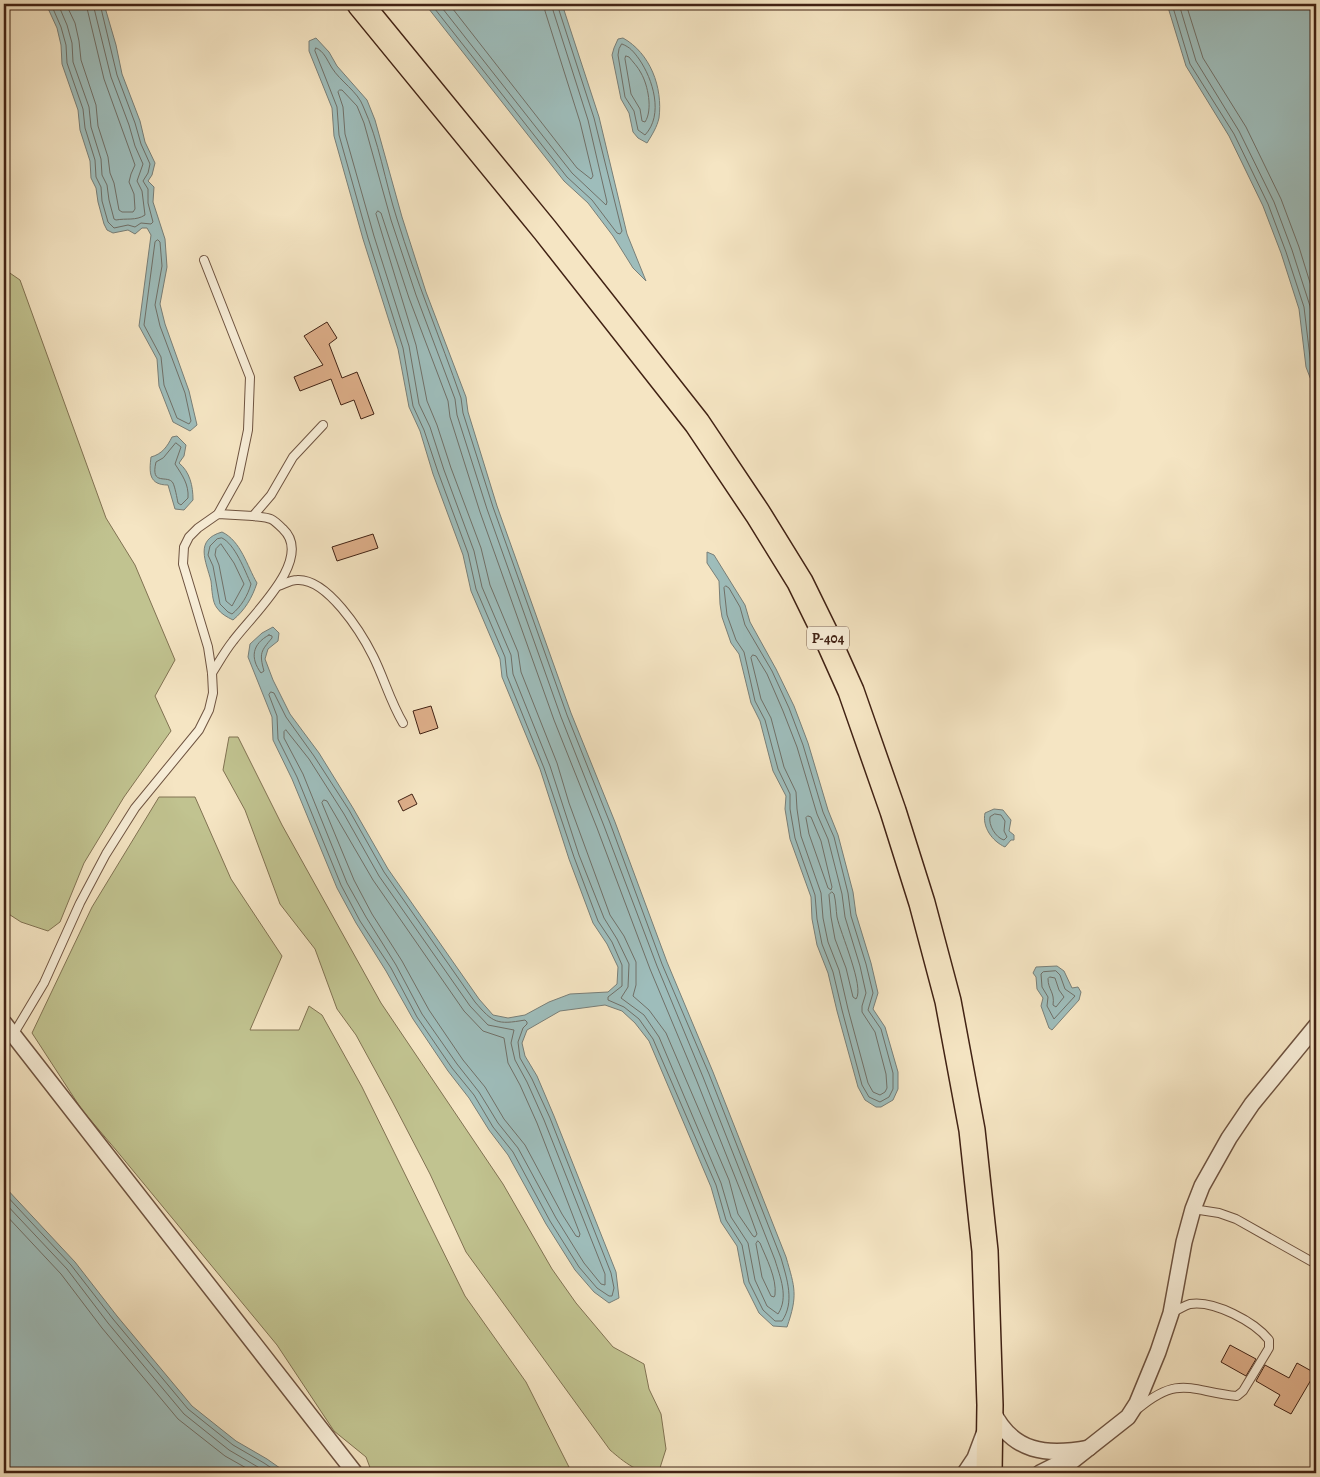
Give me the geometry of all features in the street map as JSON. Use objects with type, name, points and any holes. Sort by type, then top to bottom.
[{"type":"highway","name":"Р-404","points":[[360,4],[545,230],[696,423],[758,514],[800,582],[851,691],[893,811],[922,903],[948,1001],[972,1130],[985,1251],[990,1405],[989,1473]]},
{"type":"street","points":[[1057,1473],[1128,1417],[1137,1403],[1171,1313],[1192,1209],[1202,1186],[1229,1138],[1258,1097],[1316,1026]]},
{"type":"street","points":[[8,1029],[355,1473]]},
{"type":"street","points":[[990,1405],[1006,1432],[1030,1447],[1044,1452],[1060,1453],[1090,1448]]},
{"type":"street","points":[[965,1473],[981,1445],[990,1405]]},
{"type":"street","points":[[1040,1473],[1090,1448]]},
{"type":"lane","points":[[8,1029],[44,983],[80,903],[106,854],[135,808],[199,730],[209,710],[213,693],[212,673],[208,647],[183,564],[184,547],[189,537],[198,528],[218,514],[238,478],[248,430],[250,377],[204,260]]},
{"type":"lane","points":[[253,516],[271,495],[293,457],[323,425]]},
{"type":"lane","points":[[212,673],[232,641],[278,586],[289,566],[293,548],[289,534],[272,518],[218,514]]},
{"type":"lane","points":[[278,586],[297,580],[307,581],[320,587],[334,600],[351,620],[373,656],[395,709],[403,723]]},
{"type":"lane","points":[[1192,1209],[1219,1213],[1236,1219],[1316,1264]]},
{"type":"lane","points":[[1128,1417],[1154,1396],[1172,1388],[1186,1387],[1237,1396],[1243,1391],[1269,1348],[1269,1340],[1263,1332],[1216,1306],[1188,1305],[1171,1313]]},
{"type":"green space","points":[[4,269],[20,280],[106,518],[135,565],[175,660],[155,696],[171,731],[124,797],[84,863],[60,922],[48,931],[21,922],[4,911]]},
{"type":"green space","points":[[229,737],[238,737],[282,825],[381,1003],[503,1184],[552,1269],[576,1303],[613,1347],[644,1364],[649,1389],[661,1414],[666,1449],[659,1471],[646,1472],[639,1470],[626,1463],[610,1450],[466,1252],[430,1174],[392,1101],[356,1035],[337,1009],[315,949],[280,904],[245,810],[223,770]]},
{"type":"green space","points":[[159,797],[195,797],[231,879],[282,956],[250,1030],[299,1030],[309,1006],[322,1015],[362,1087],[465,1296],[526,1382],[572,1473],[372,1473],[366,1457],[334,1431],[277,1345],[82,1110],[32,1033],[92,907]]},
{"type":"water","points":[[46,4],[104,4],[122,74],[140,121],[145,142],[155,163],[152,175],[148,181],[154,187],[153,202],[165,239],[167,267],[160,304],[165,324],[189,391],[197,425],[190,431],[173,422],[159,386],[157,359],[139,326],[151,235],[147,228],[142,228],[135,234],[128,230],[113,233],[107,230],[104,224],[96,188],[91,178],[90,161],[80,130],[78,110],[62,64],[61,45],[57,28]]},
{"type":"water","points":[[425,4],[562,4],[599,117],[627,234],[646,281],[633,268],[613,236],[588,203],[564,181]]},
{"type":"water","points":[[1167,4],[1316,4],[1316,393],[1306,367],[1299,309],[1263,206],[1229,136],[1186,66]]},
{"type":"water","points":[[316,38],[329,52],[337,66],[367,100],[375,120],[402,217],[426,292],[466,397],[468,412],[497,506],[571,713],[615,822],[667,962],[713,1072],[786,1257],[794,1292],[793,1307],[787,1327],[773,1326],[759,1313],[744,1283],[737,1246],[721,1222],[711,1187],[649,1041],[635,1023],[622,1011],[605,1005],[560,1011],[527,1030],[522,1043],[525,1056],[537,1076],[554,1116],[616,1272],[619,1298],[609,1303],[594,1292],[575,1270],[546,1224],[508,1155],[413,1019],[356,923],[337,888],[292,779],[273,740],[272,717],[248,657],[250,644],[262,633],[273,627],[279,633],[278,641],[268,649],[265,659],[290,714],[319,753],[388,869],[479,999],[493,1015],[508,1018],[525,1015],[549,1002],[570,994],[608,992],[617,984],[618,967],[607,944],[593,923],[569,859],[540,769],[502,677],[500,659],[471,591],[463,555],[433,474],[420,431],[409,407],[398,349],[363,239],[334,136],[332,108],[309,51],[309,41]]},
{"type":"water","points":[[623,38],[641,52],[653,72],[659,95],[659,118],[656,128],[647,143],[638,138],[633,132],[629,113],[621,99],[612,55],[618,39]]},
{"type":"water","points":[[177,436],[186,445],[184,456],[179,463],[188,475],[193,495],[193,500],[184,510],[175,509],[168,485],[157,483],[150,473],[151,457],[161,452],[172,437]]},
{"type":"water","points":[[222,532],[229,536],[239,548],[257,583],[248,603],[233,620],[222,614],[215,605],[204,552],[208,540]]},
{"type":"water","points":[[707,552],[714,555],[745,605],[750,622],[794,706],[838,835],[853,892],[856,914],[878,993],[873,1009],[885,1027],[898,1072],[898,1089],[893,1100],[881,1107],[876,1107],[865,1100],[858,1087],[828,973],[817,945],[812,919],[811,897],[790,839],[785,809],[786,796],[773,771],[760,721],[751,703],[739,654],[731,643],[722,617],[719,581],[707,563]]},
{"type":"water","points":[[994,809],[1003,810],[1011,820],[1009,831],[1014,835],[1014,840],[1011,840],[1005,847],[992,837],[985,823],[985,813]]},
{"type":"water","points":[[1057,966],[1064,971],[1072,988],[1078,987],[1081,992],[1079,1000],[1052,1030],[1049,1028],[1041,1006],[1043,998],[1037,989],[1036,977],[1033,973],[1036,967]]},
{"type":"water","points":[[4,1186],[75,1262],[192,1406],[236,1441],[287,1473],[4,1473]]},
{"type":"building","points":[[327,322],[337,338],[329,344],[342,378],[357,372],[374,414],[361,419],[354,400],[341,405],[331,379],[300,391],[294,377],[323,365],[304,336]]},
{"type":"building","points":[[373,534],[378,548],[337,561],[332,547]]},
{"type":"building","points":[[431,706],[438,728],[420,734],[413,711]]},
{"type":"building","points":[[412,794],[417,804],[403,811],[398,801]]},
{"type":"building","points":[[1230,1345],[1256,1359],[1246,1376],[1221,1362]]},
{"type":"building","points":[[1297,1363],[1315,1373],[1291,1414],[1274,1405],[1280,1395],[1256,1381],[1265,1365],[1289,1378]]}]
